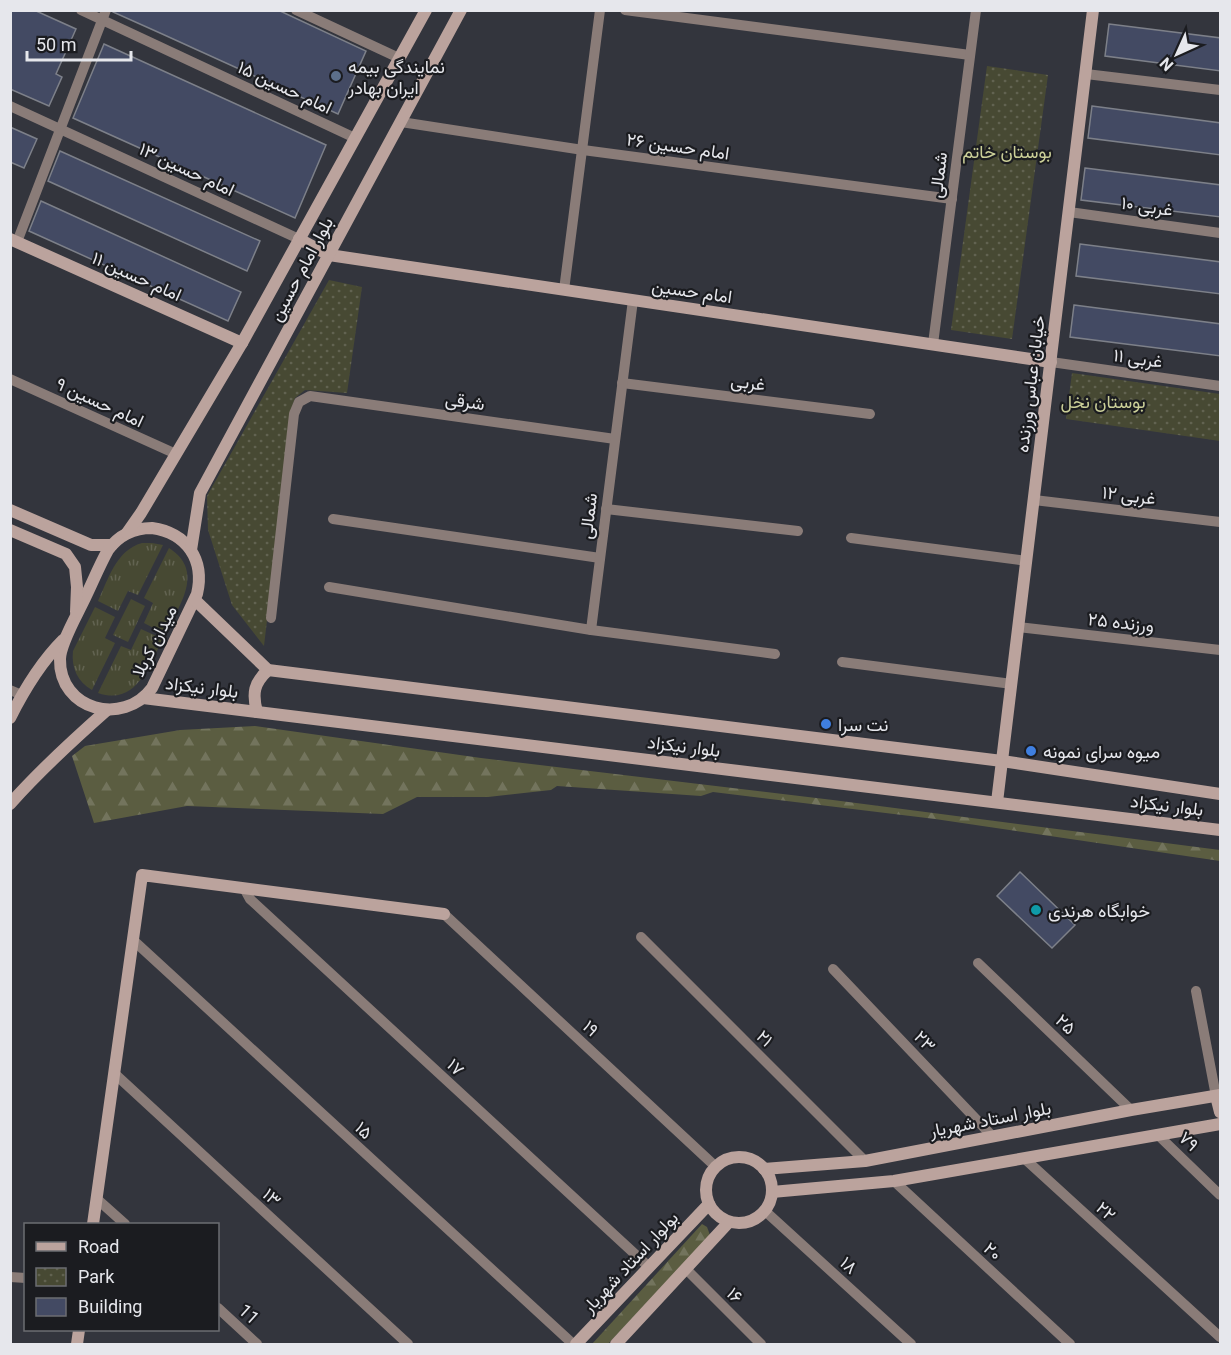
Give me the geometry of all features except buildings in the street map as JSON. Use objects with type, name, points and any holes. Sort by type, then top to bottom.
[{"type":"main road","name":"بلوار امام حسین","points":[[127,533],[242,343],[426,10]]},
{"type":"main road","name":"بلوار امام حسین","points":[[191,550],[200,493],[462,10]]},
{"type":"main road","name":"خیابان عباس ورزنده","points":[[997,802],[1093,10]]},
{"type":"main road","name":"امام حسین","points":[[299,239],[329,255],[1051,362]]},
{"type":"main road","name":"امام حسین ۱۱","points":[[14,240],[242,343]]},
{"type":"main road","points":[[10,510],[91,544],[112,545]]},
{"type":"main road","points":[[107,710],[94,708],[73,693],[65,683],[60,657],[104,556],[116,540],[139,529],[159,529],[177,536],[191,550]]},
{"type":"main road","points":[[10,530],[66,554],[75,567],[76,617]]},
{"type":"main road","name":"میدان کربلا","points":[[107,710],[126,707],[143,698],[152,688],[195,600],[199,587],[200,574],[191,550]]},
{"type":"main road","points":[[195,600],[268,670],[260,678],[255,688],[256,712]]},
{"type":"main road","points":[[10,718],[16,693],[68,635]]},
{"type":"main road","name":"بلوار نیکزاد","points":[[268,670],[1002,761],[1221,794]]},
{"type":"main road","name":"بلوار نیکزاد","points":[[143,698],[1221,830]]},
{"type":"main road","points":[[10,804],[61,751],[107,710]]},
{"type":"main road","points":[[93,1223],[142,875],[444,914]]},
{"type":"main road","points":[[1218,1096],[1221,1112]]},
{"type":"main road","name":"بلوار استاد شهریار","points":[[764,1169],[865,1161],[1131,1110],[1218,1096]]},
{"type":"main road","points":[[772,1192],[894,1181],[1221,1124]]},
{"type":"main road","points":[[735,1157],[746,1158],[756,1162],[764,1169],[769,1176],[772,1192],[765,1211],[756,1218],[746,1222],[729,1222],[716,1213],[709,1204],[706,1192],[710,1174],[725,1160],[735,1157]]},
{"type":"main road","name":"بولوار استاد شهریار","points":[[574,1344],[709,1204]]},
{"type":"main road","points":[[616,1344],[729,1222]]},
{"type":"street","name":"امام حسین ۱۵","points":[[81,10],[104,16],[355,138]]},
{"type":"street","points":[[296,10],[399,58]]},
{"type":"street","points":[[564,290],[600,10]]},
{"type":"street","points":[[625,10],[970,55]]},
{"type":"street","name":"شمالی","points":[[933,344],[976,10]]},
{"type":"street","points":[[14,240],[104,16]]},
{"type":"street","points":[[1086,74],[1221,90]]},
{"type":"street","name":"امام حسین ۱۳","points":[[10,106],[299,239]]},
{"type":"street","name":"امام حسین ۲۶","points":[[401,122],[582,150],[952,199]]},
{"type":"street","name":"غربی ۱۰","points":[[1069,212],[1221,233]]},
{"type":"street","name":"شمالی","points":[[591,630],[633,300]]},
{"type":"street","name":"غربی ۱۱","points":[[1051,362],[1221,386]]},
{"type":"street","name":"امام حسین ۹","points":[[10,379],[176,454]]},
{"type":"street","name":"غربی","points":[[622,383],[870,414]]},
{"type":"street","name":"شرقی","points":[[271,618],[294,414],[299,402],[310,396],[615,439]]},
{"type":"street","name":"غربی ۱۲","points":[[1034,500],[1221,522]]},
{"type":"street","points":[[606,509],[798,531]]},
{"type":"street","points":[[333,519],[600,558]]},
{"type":"street","points":[[851,538],[1027,561]]},
{"type":"street","points":[[329,587],[591,630],[774,654]]},
{"type":"street","name":"ورزنده ۲۵","points":[[1018,627],[1221,650]]},
{"type":"street","points":[[842,662],[1012,684]]},
{"type":"street","name":"۱۷","points":[[244,888],[250,899],[649,1268]]},
{"type":"street","name":"۱۹","points":[[444,914],[716,1167]]},
{"type":"street","name":"۲۱","points":[[641,938],[865,1161]]},
{"type":"street","name":"۱۵","points":[[133,940],[574,1344]]},
{"type":"street","name":"۲۵","points":[[978,963],[1131,1110]]},
{"type":"street","name":"۲۳","points":[[833,969],[993,1137]]},
{"type":"street","points":[[1196,991],[1218,1096]]},
{"type":"street","name":"۱۳","points":[[115,1074],[408,1344]]},
{"type":"street","name":"۷۹","points":[[1159,1136],[1221,1195]]},
{"type":"street","name":"۲۲","points":[[1025,1159],[1221,1337]]},
{"type":"street","name":"۲۰","points":[[894,1181],[1070,1344]]},
{"type":"street","points":[[97,1199],[124,1223]]},
{"type":"street","name":"۱۸","points":[[765,1211],[911,1344]]},
{"type":"street","name":"۱۶","points":[[686,1269],[761,1344]]},
{"type":"street","name":"11","points":[[219,1309],[258,1344]]},
{"type":"green space","name":"بوستان خاتم","points":[[987,66],[1048,75],[1012,339],[951,330]]},
{"type":"green space","points":[[329,280],[362,287],[347,393],[305,390],[295,398],[292,407],[264,646],[232,605],[208,530],[207,496]]},
{"type":"green space","name":"بوستان نخل","points":[[1072,373],[1220,394],[1220,441],[1066,419]]},
{"type":"green space","points":[[142,543],[163,545],[138,595],[128,591],[118,611],[98,601],[119,559],[133,547]]},
{"type":"green space","points":[[169,548],[180,557],[186,567],[188,578],[182,600],[165,634],[144,623],[153,603],[144,598]]},
{"type":"green space","points":[[131,599],[145,606],[128,642],[113,635]]},
{"type":"green space","points":[[95,607],[115,617],[105,638],[115,643],[92,690],[77,674],[73,663],[73,651]]},
{"type":"green space","points":[[141,629],[163,639],[140,681],[132,689],[122,694],[111,696],[98,693],[121,646],[131,650]]},
{"type":"green space","points":[[255,726],[481,758],[833,800],[1220,850],[1220,861],[935,819],[713,792],[701,796],[557,786],[551,790],[488,797],[417,797],[383,814],[187,806],[94,823],[72,756],[85,746],[180,730]]},
{"type":"green space","points":[[702,1224],[707,1227],[710,1235],[608,1344],[592,1344]]},
{"type":"place","name":"نمایندگی بیمه ایران بهادر","points":[[336,76]]},
{"type":"place","name":"نت سرا","points":[[826,724]]},
{"type":"place","name":"میوه سرای نمونه","points":[[1031,751]]},
{"type":"place","name":"خوابگاه هرندی","points":[[1036,910]]}]
